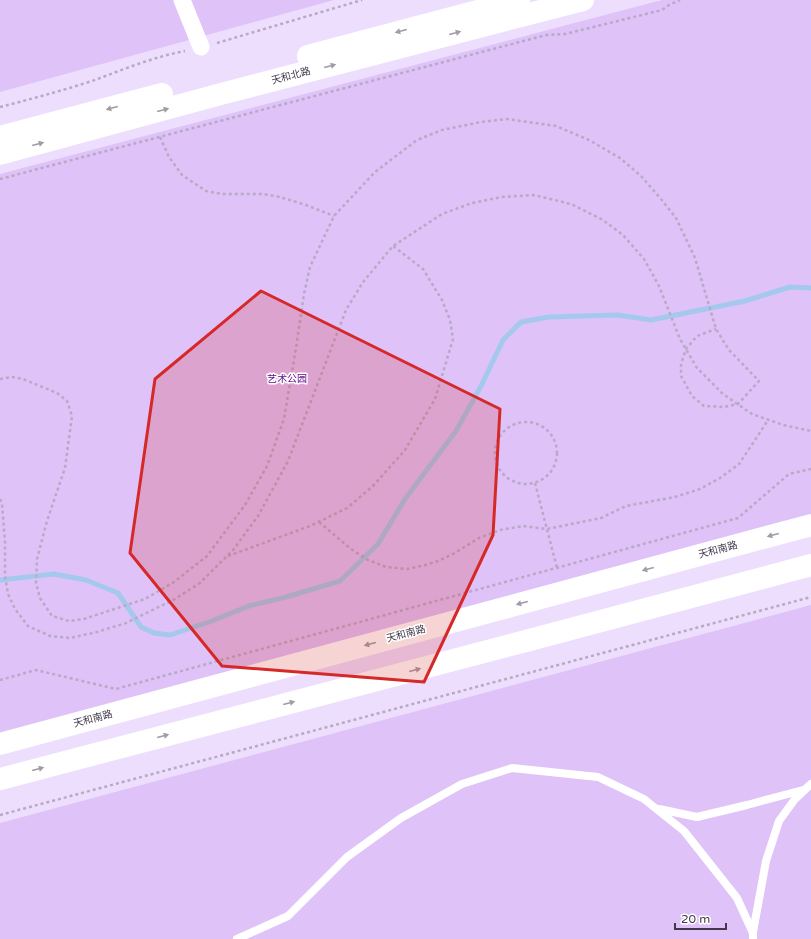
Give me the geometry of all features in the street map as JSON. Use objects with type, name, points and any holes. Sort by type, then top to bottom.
[{"type":"street","points":[[182,0],[201,48]]},
{"type":"street","name":"天和北路","points":[[0,137],[519,0]]},
{"type":"street","name":"天和北路","points":[[0,154],[213,96],[583,0]]},
{"type":"street","name":"天和南路","points":[[0,744],[811,525]]},
{"type":"street","points":[[0,779],[522,642],[811,564]]},
{"type":"lane","points":[[237,939],[288,916],[347,857],[401,818],[462,784],[512,768],[598,777],[644,799],[684,831],[737,898],[753,936]]},
{"type":"lane","points":[[656,809],[697,817],[747,805],[808,787]]},
{"type":"lane","points":[[753,936],[766,862],[779,821],[795,799],[808,787]]},
{"type":"path","points":[[0,107],[90,81],[168,54],[201,48],[362,0]]},
{"type":"path","points":[[0,180],[546,35],[565,34],[662,10],[680,0]]},
{"type":"path","points":[[0,379],[12,377],[23,379],[57,393],[67,401],[72,416],[65,468],[47,521],[37,559],[36,583],[40,598],[52,616],[69,621],[84,619],[137,602],[174,582],[207,556],[246,505],[268,466],[284,419],[304,294],[310,267],[334,216],[375,172],[417,140],[442,130],[481,122],[507,119],[556,126],[589,140],[620,158],[641,176],[676,218],[695,258],[716,329],[729,350],[759,381],[738,404],[724,407],[704,406],[692,396],[681,376],[681,364],[686,349],[697,336],[716,329]]},
{"type":"path","points":[[160,137],[169,157],[182,175],[206,191],[222,194],[263,194],[280,197],[334,216]]},
{"type":"path","points":[[0,498],[2,504],[5,542],[5,576],[8,594],[15,609],[28,626],[50,636],[70,638],[126,623],[175,600],[200,583],[233,550],[258,516],[288,461],[346,310],[363,282],[393,246],[442,214],[472,203],[502,197],[534,195],[571,204],[603,220],[623,235],[644,259],[659,286],[680,339],[698,368],[723,394],[752,414],[783,425],[811,432]]},
{"type":"path","points":[[226,557],[310,526],[347,508],[373,486],[405,450],[435,399],[453,339],[450,320],[442,300],[423,269],[393,246]]},
{"type":"path","points":[[319,522],[354,551],[368,560],[386,567],[407,570],[425,566],[452,554],[479,538],[500,530],[523,526],[547,529],[601,518],[626,506],[675,497],[700,489],[720,478],[739,464],[768,420]]},
{"type":"path","points":[[526,422],[536,423],[546,428],[557,444],[558,455],[555,466],[549,475],[535,483],[524,484],[513,482],[504,476],[495,459],[495,448],[498,438],[506,429],[515,424],[526,422]]},
{"type":"path","points":[[0,680],[36,670],[116,689],[738,518],[790,474],[811,469]]},
{"type":"path","points":[[535,483],[557,568]]},
{"type":"path","points":[[0,815],[811,596]]},
{"type":"highlighted area","points":[[261,291],[500,409],[493,535],[424,682],[222,666],[130,553],[155,379]]},
{"type":"green space","points":[[0,0],[334,0],[0,92]]},
{"type":"green space","name":"艺术公园","points":[[662,0],[811,0],[811,520],[0,738],[0,174]]},
{"type":"green space","points":[[811,605],[811,939],[0,939],[0,823]]},
{"type":"waterway","points":[[0,580],[54,574],[86,580],[118,593],[141,627],[154,633],[170,635],[209,622],[249,606],[340,581],[378,544],[405,499],[456,431],[481,386],[503,340],[521,322],[549,317],[618,315],[651,320],[745,301],[790,287],[811,288]]}]
